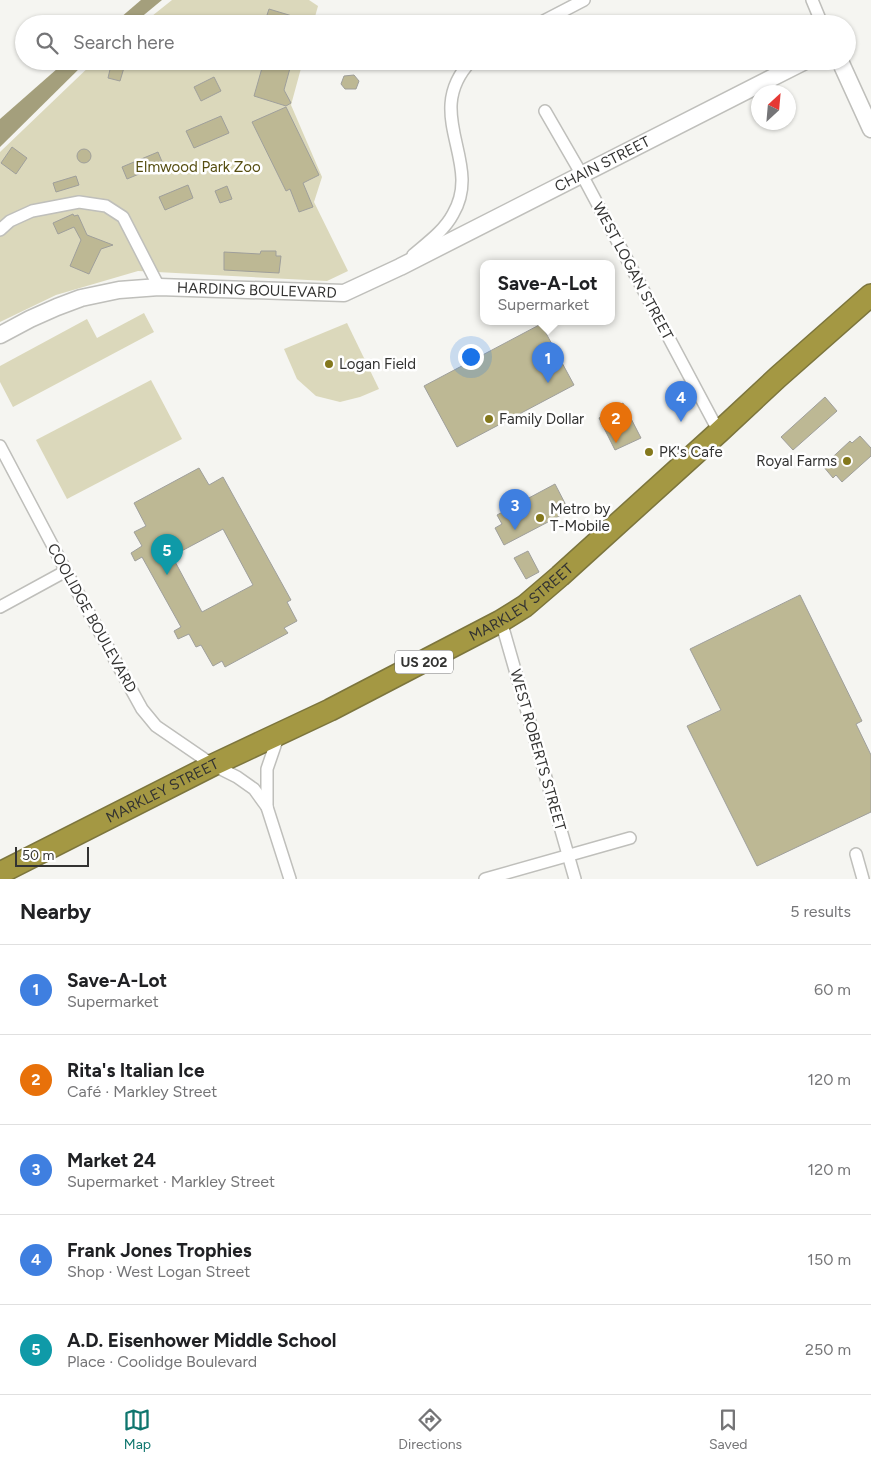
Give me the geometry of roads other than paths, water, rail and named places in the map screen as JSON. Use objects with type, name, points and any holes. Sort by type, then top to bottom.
[{"type":"highway","name":"MARKLEY STREET","points":[[3,871],[213,765],[330,710],[501,622],[525,606],[555,580],[871,295]]},
{"type":"street","points":[[555,15],[584,0]]},
{"type":"street","points":[[812,0],[818,15]]},
{"type":"street","name":"HARDING BOULEVARD","points":[[0,335],[30,319],[81,298],[119,290],[159,287],[344,292],[400,266],[435,236],[454,213],[460,198],[461,166],[449,109],[455,83],[463,70]]},
{"type":"street","name":"CHAIN STREET","points":[[400,266],[787,70]]},
{"type":"street","points":[[844,70],[871,129]]},
{"type":"street","name":"WEST LOGAN STREET","points":[[545,111],[582,175],[719,432]]},
{"type":"street","points":[[0,230],[10,221],[32,211],[79,202],[106,206],[123,217],[159,287]]},
{"type":"street","name":"COOLIDGE BOULEVARD","points":[[0,446],[66,572],[142,709],[156,726],[213,765],[237,777],[254,789],[267,807]]},
{"type":"street","points":[[0,607],[66,572]]},
{"type":"street","name":"WEST ROBERTS STREET","points":[[501,622],[575,879]]},
{"type":"street","points":[[279,733],[266,769],[267,807],[290,879]]},
{"type":"street","points":[[485,879],[630,838]]},
{"type":"street","points":[[856,854],[863,879]]},
{"type":"place","name":"Logan Field","points":[[329,364]]},
{"type":"place","name":"Save-A-Lot","points":[[548,383]]},
{"type":"place","name":"Family Dollar","points":[[489,419]]},
{"type":"place","name":"Frank Jones Trophies","points":[[681,422]]},
{"type":"place","name":"Rita's Italian Ice","points":[[616,443]]},
{"type":"place","name":"PK's Cafe","points":[[649,452]]},
{"type":"place","name":"Royal Farms","points":[[847,461]]},
{"type":"place","name":"Metro by T-Mobile","points":[[540,518]]},
{"type":"place","name":"Market 24","points":[[515,530]]},
{"type":"place","name":"A.D. Eisenhower Middle School","points":[[167,575]]},
{"type":"park label","name":"Elmwood Park Zoo","points":[[198,167]]}]
